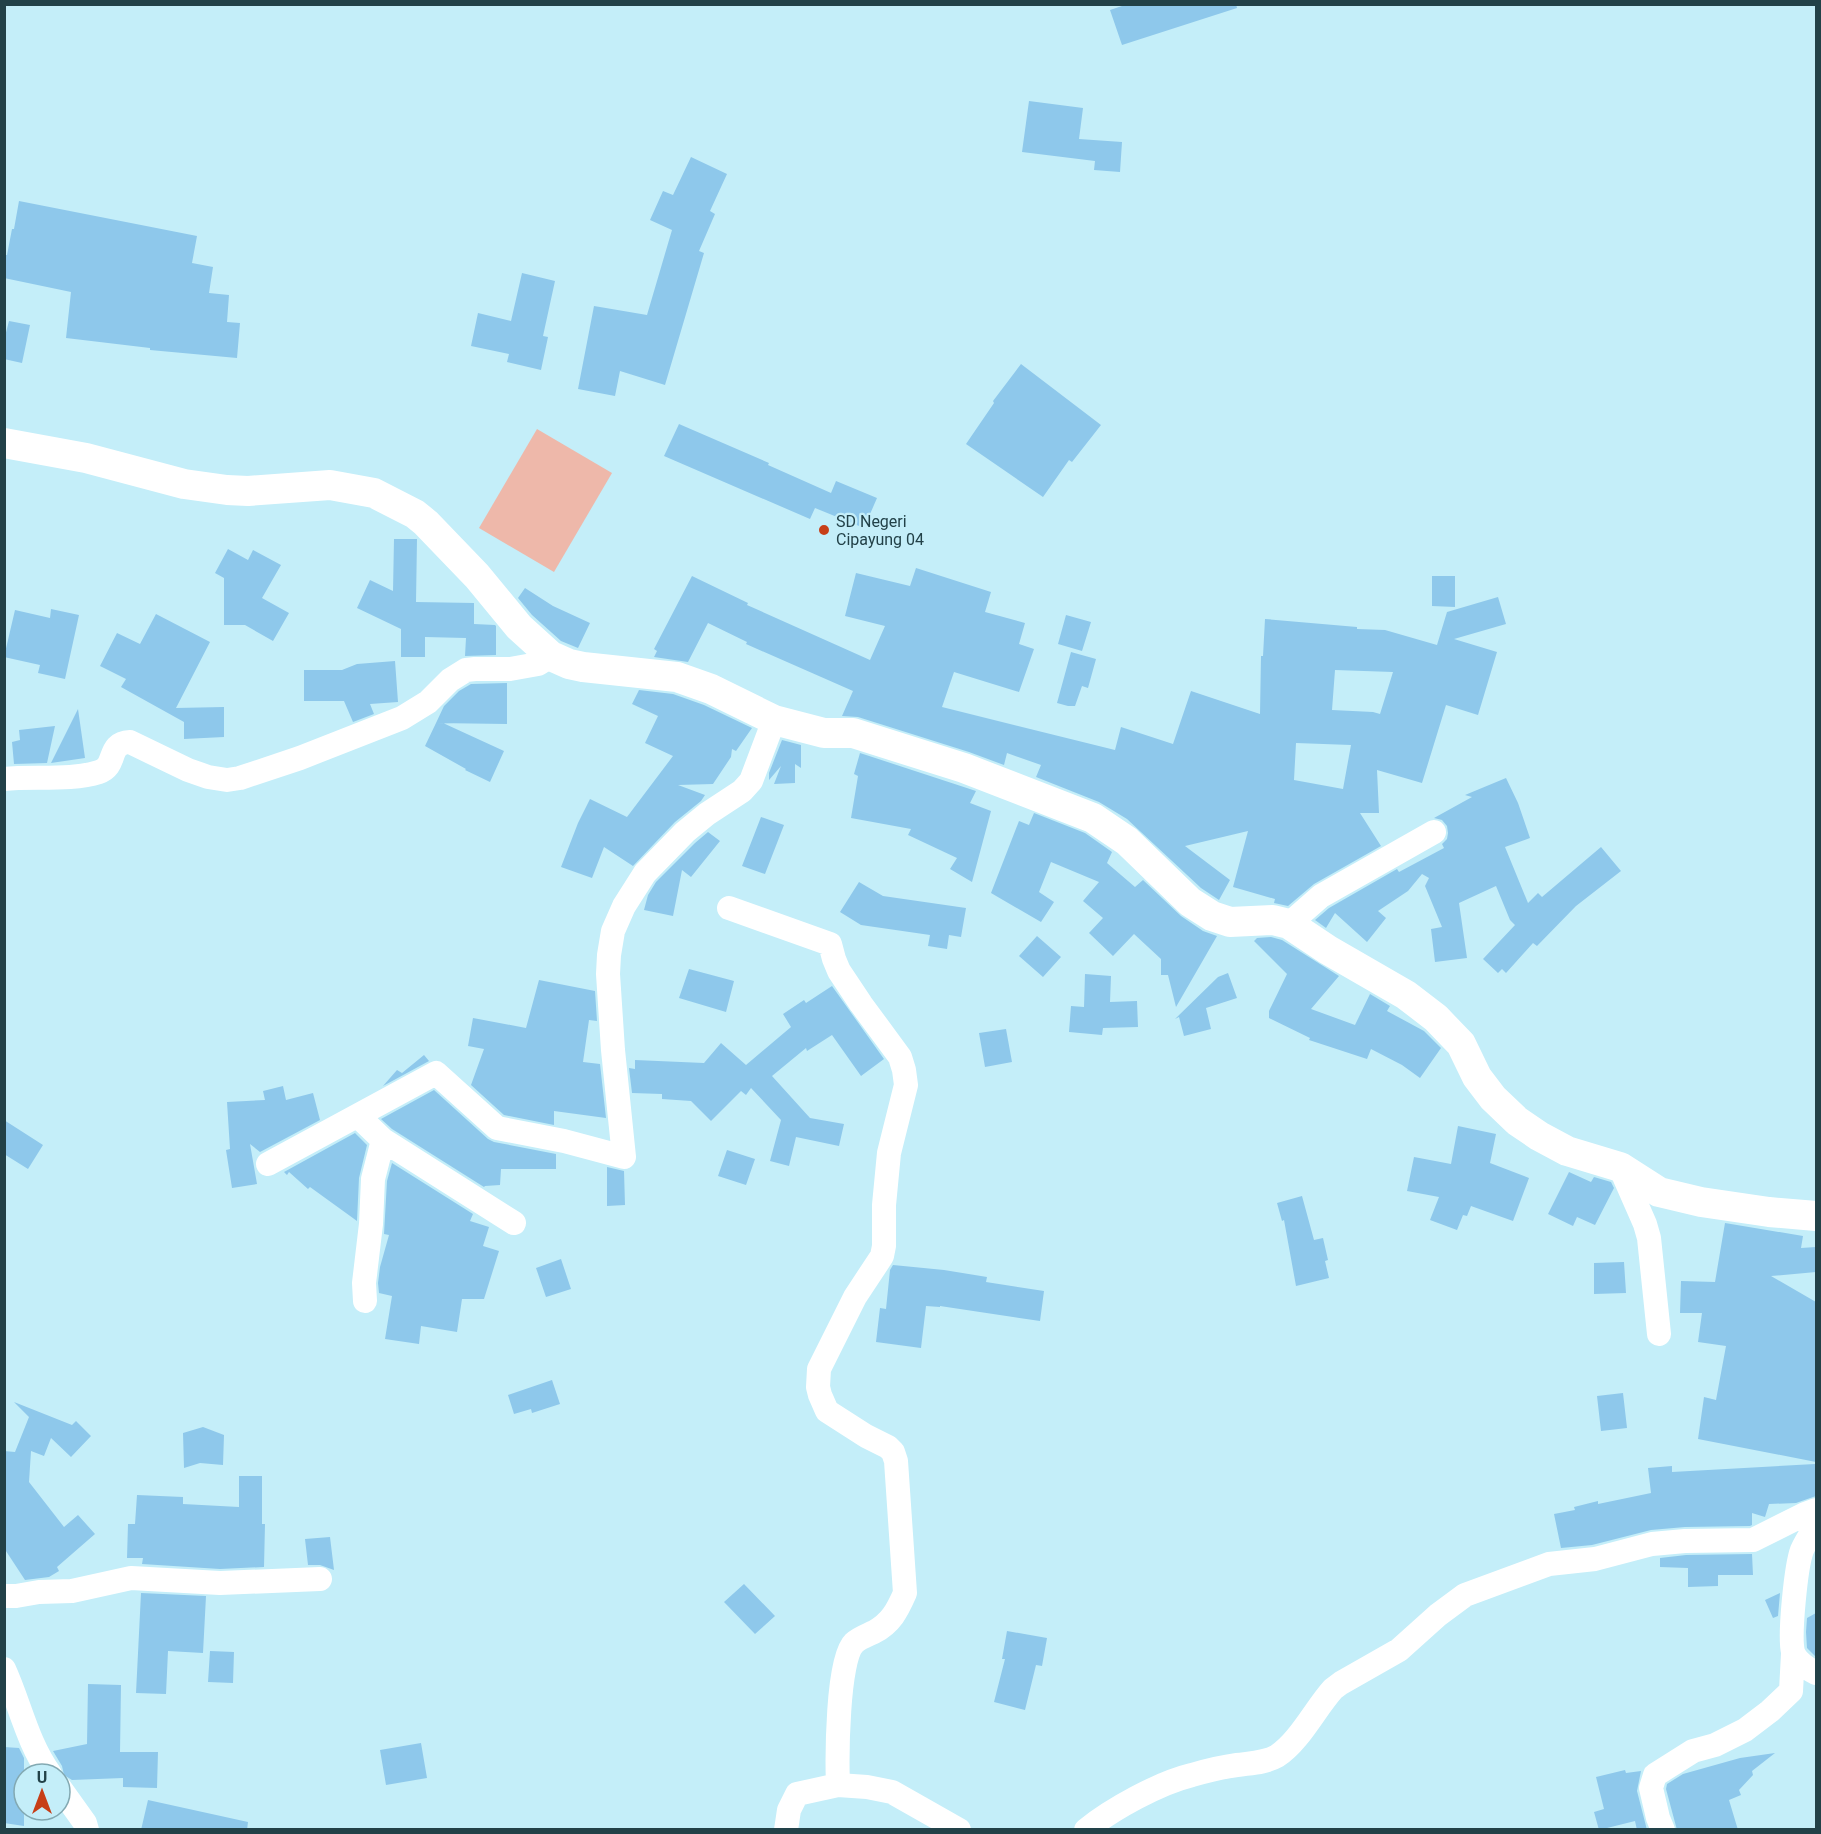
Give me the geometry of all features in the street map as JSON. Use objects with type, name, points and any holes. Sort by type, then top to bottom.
[{"type":"street","points":[[4,443],[86,458],[176,482],[227,490],[248,491],[330,485],[374,493],[426,523],[477,576],[519,627],[550,656],[583,667],[677,677],[694,682],[774,720],[824,733],[853,733],[897,745],[964,768],[1093,818],[1127,841],[1190,902],[1212,916],[1230,922],[1273,920],[1289,924],[1328,950],[1406,995],[1436,1018],[1461,1044],[1477,1077],[1493,1098],[1517,1121],[1539,1136],[1567,1151],[1620,1167],[1659,1192],[1701,1202],[1816,1216]]},
{"type":"street","points":[[4,779],[64,777],[98,772],[110,764],[117,746],[124,742],[130,742],[188,770],[208,777],[227,780],[240,778],[300,758],[402,718],[428,702],[450,680],[466,670],[510,669],[538,664],[550,656]]},
{"type":"street","points":[[268,1164],[436,1073],[497,1128],[564,1141],[624,1157],[608,974],[614,931],[624,906],[645,873],[685,832],[742,791],[751,781],[774,720]]},
{"type":"street","points":[[1289,924],[1322,896],[1434,832]]},
{"type":"street","points":[[729,908],[831,944],[839,971],[900,1056],[906,1085],[889,1153],[882,1256],[855,1297],[819,1369],[820,1395],[827,1411],[893,1452],[896,1461],[905,1593],[886,1626],[854,1643],[849,1650],[841,1698],[838,1785]]},
{"type":"street","points":[[358,1116],[383,1140],[514,1223]]},
{"type":"street","points":[[365,1301],[364,1283],[371,1224],[373,1179],[383,1140]]},
{"type":"street","points":[[1620,1167],[1649,1238],[1659,1334]]},
{"type":"street","points":[[1086,1830],[1157,1788],[1188,1776],[1234,1765],[1260,1762],[1278,1755],[1292,1742],[1333,1689],[1399,1650],[1438,1615],[1465,1595],[1549,1564],[1595,1559],[1652,1544],[1752,1540],[1816,1510]]},
{"type":"street","points":[[1663,1830],[1651,1788],[1655,1775],[1693,1751],[1715,1745],[1745,1730],[1791,1691],[1797,1566],[1802,1549],[1816,1526]]},
{"type":"street","points":[[4,1596],[72,1591],[131,1578],[220,1583],[320,1579]]},
{"type":"street","points":[[1793,1654],[1807,1668],[1816,1673]]},
{"type":"street","points":[[4,1669],[14,1691],[22,1720],[42,1762]]},
{"type":"street","points":[[786,1830],[789,1810],[797,1794],[838,1785],[892,1792],[959,1830]]},
{"type":"street","points":[[72,1805],[85,1823],[87,1830]]},
{"type":"shaded area","points":[[537,429],[612,473],[554,572],[479,528]]},
{"type":"building","points":[[1128,4],[1236,4],[1237,8],[1122,45],[1110,10]]},
{"type":"building","points":[[1029,101],[1083,108],[1079,139],[1122,142],[1120,172],[1094,170],[1095,161],[1022,152]]},
{"type":"building","points":[[691,157],[727,174],[710,211],[715,214],[699,251],[704,253],[665,385],[620,371],[615,396],[578,389],[594,306],[647,315],[672,230],[650,220],[663,191],[673,195]]},
{"type":"building","points":[[19,201],[197,236],[192,263],[213,267],[209,293],[229,295],[227,322],[240,323],[237,358],[150,350],[150,348],[66,338],[71,292],[4,278],[4,255],[7,255]]},
{"type":"building","points":[[522,273],[555,281],[543,336],[548,337],[541,370],[507,362],[509,354],[471,346],[478,313],[511,321]]},
{"type":"building","points":[[9,321],[30,325],[22,363],[4,359],[4,340]]},
{"type":"building","points":[[1021,364],[1101,425],[1072,462],[1069,460],[1043,497],[966,444],[994,403],[993,401]]},
{"type":"building","points":[[679,424],[831,493],[836,481],[877,498],[864,528],[815,508],[810,519],[664,456]]},
{"type":"building","points":[[394,539],[417,539],[416,602],[474,603],[474,624],[496,626],[496,655],[465,656],[466,638],[425,637],[425,657],[401,657],[401,629],[357,608],[370,580],[393,591]]},
{"type":"building","points":[[228,549],[248,560],[253,550],[281,565],[262,598],[289,613],[273,641],[245,625],[224,625],[224,578],[215,573]]},
{"type":"building","points":[[916,568],[991,592],[985,612],[1025,623],[1019,644],[1034,649],[1019,692],[954,672],[942,707],[1115,750],[1121,727],[1173,744],[1191,691],[1260,714],[1261,656],[1263,656],[1265,619],[1385,630],[1437,645],[1447,612],[1498,597],[1506,624],[1454,639],[1497,652],[1478,715],[1446,705],[1422,783],[1377,770],[1379,813],[1360,813],[1381,846],[1314,884],[1288,906],[1274,903],[1275,899],[1233,887],[1248,831],[1185,846],[1230,880],[1219,900],[1201,888],[1127,819],[1099,802],[1036,777],[1041,765],[1007,753],[1004,765],[858,717],[842,716],[853,691],[746,644],[747,642],[708,623],[688,662],[654,657],[657,651],[654,649],[692,576],[748,603],[747,605],[870,660],[885,626],[845,616],[856,573],[910,586]],"holes":[[[1335,670],[1393,672],[1380,714],[1332,710]],[[1296,743],[1351,745],[1343,789],[1294,780]]]},
{"type":"building","points":[[1432,576],[1455,576],[1455,607],[1432,606]]},
{"type":"building","points":[[525,588],[553,606],[590,623],[578,648],[561,641],[532,615],[518,598]]},
{"type":"building","points":[[51,609],[79,615],[65,679],[38,673],[40,665],[4,657],[15,610],[50,618]]},
{"type":"building","points":[[156,614],[210,642],[176,708],[224,707],[224,737],[184,739],[184,722],[121,687],[126,679],[100,666],[117,633],[140,644]]},
{"type":"building","points":[[1066,615],[1091,622],[1082,651],[1058,644]]},
{"type":"building","points":[[1071,652],[1096,659],[1088,688],[1082,686],[1075,706],[1057,703]]},
{"type":"building","points":[[395,661],[398,702],[370,704],[374,714],[353,722],[344,701],[304,701],[304,670],[342,670],[357,664]]},
{"type":"building","points":[[507,683],[507,724],[436,723],[444,706],[459,691],[471,684]]},
{"type":"building","points":[[639,690],[673,694],[704,705],[752,728],[736,751],[732,749],[731,757],[713,784],[678,785],[705,795],[675,822],[633,866],[604,847],[592,878],[561,867],[590,799],[627,817],[673,756],[645,743],[658,716],[632,704]]},
{"type":"building","points":[[78,709],[85,758],[51,763]]},
{"type":"building","points":[[436,723],[443,723],[504,751],[490,782],[425,746]]},
{"type":"building","points":[[55,726],[47,763],[14,764],[12,742],[20,740],[19,730]]},
{"type":"building","points":[[782,740],[801,745],[801,768],[795,764],[795,783],[774,784],[781,766],[769,780],[769,773]]},
{"type":"building","points":[[860,753],[976,791],[970,803],[991,811],[972,882],[950,869],[957,858],[908,835],[911,829],[851,818],[858,776],[854,774]]},
{"type":"building","points":[[1506,778],[1518,803],[1530,838],[1505,847],[1528,903],[1538,893],[1542,897],[1601,847],[1621,871],[1576,906],[1537,946],[1533,943],[1506,973],[1502,969],[1498,973],[1483,959],[1515,925],[1510,920],[1496,886],[1459,903],[1467,958],[1435,962],[1431,929],[1442,927],[1425,886],[1429,878],[1422,874],[1408,891],[1378,911],[1386,918],[1367,942],[1335,913],[1326,928],[1315,920],[1329,908],[1397,869],[1399,872],[1444,848],[1442,844],[1447,839],[1447,826],[1442,820],[1434,818],[1472,797],[1465,795]]},
{"type":"building","points":[[1034,813],[1085,833],[1112,852],[1107,863],[1135,887],[1143,880],[1181,916],[1203,931],[1217,936],[1176,1007],[1168,975],[1161,975],[1161,959],[1134,934],[1113,956],[1089,933],[1103,918],[1083,901],[1099,882],[1051,862],[1039,892],[1054,902],[1041,922],[991,893],[1019,821],[1029,825]]},
{"type":"building","points":[[761,817],[784,825],[765,874],[742,866]]},
{"type":"building","points":[[708,832],[720,841],[691,877],[682,870],[673,916],[644,910],[648,895],[656,882]]},
{"type":"building","points":[[859,882],[883,896],[966,908],[961,937],[949,935],[947,949],[928,946],[930,935],[861,925],[840,912]]},
{"type":"building","points":[[1037,936],[1061,957],[1043,977],[1019,956]]},
{"type":"building","points":[[1271,937],[1282,940],[1339,976],[1311,1009],[1355,1025],[1370,994],[1390,1006],[1387,1011],[1424,1031],[1441,1048],[1420,1078],[1402,1065],[1371,1049],[1367,1059],[1309,1040],[1310,1038],[1269,1018],[1269,1011],[1287,974],[1254,941],[1257,938]]},
{"type":"building","points":[[689,969],[734,981],[726,1012],[679,998]]},
{"type":"building","points":[[1228,973],[1237,998],[1206,1008],[1211,1029],[1184,1036],[1179,1017],[1175,1019],[1218,977]]},
{"type":"building","points":[[1085,974],[1111,976],[1110,1002],[1137,1001],[1138,1027],[1103,1028],[1102,1035],[1069,1032],[1071,1006],[1084,1007]]},
{"type":"building","points":[[539,980],[595,991],[597,1021],[589,1020],[583,1062],[600,1064],[606,1118],[554,1111],[554,1125],[504,1115],[471,1085],[484,1049],[468,1046],[473,1018],[526,1028]]},
{"type":"building","points":[[832,986],[884,1059],[861,1076],[832,1035],[807,1051],[806,1048],[772,1076],[810,1118],[844,1124],[839,1146],[796,1137],[789,1166],[770,1161],[781,1120],[751,1088],[746,1095],[741,1091],[711,1121],[691,1101],[662,1099],[662,1094],[632,1093],[629,1068],[635,1069],[635,1060],[704,1063],[721,1043],[746,1065],[791,1027],[783,1014],[804,1000],[806,1003]]},
{"type":"building","points":[[1006,1029],[1012,1062],[985,1067],[979,1033]]},
{"type":"building","points":[[424,1055],[429,1061],[383,1086],[397,1070],[402,1073]]},
{"type":"building","points":[[283,1086],[286,1100],[313,1093],[320,1120],[260,1152],[250,1144],[257,1184],[232,1188],[226,1150],[230,1149],[227,1102],[265,1100],[263,1091]]},
{"type":"building","points":[[434,1090],[488,1139],[556,1154],[556,1169],[501,1169],[500,1185],[484,1187],[392,1129],[381,1119]]},
{"type":"building","points":[[4,1120],[43,1145],[28,1169],[4,1154]]},
{"type":"building","points":[[1458,1126],[1496,1134],[1490,1163],[1529,1178],[1513,1221],[1471,1206],[1467,1216],[1463,1215],[1457,1230],[1430,1220],[1439,1197],[1407,1191],[1414,1157],[1451,1164]]},
{"type":"building","points":[[355,1133],[367,1145],[359,1178],[357,1221],[310,1187],[308,1189],[289,1172],[287,1175],[284,1172]]},
{"type":"building","points":[[727,1150],[755,1159],[746,1185],[718,1176]]},
{"type":"building","points":[[392,1163],[473,1214],[470,1221],[489,1227],[483,1246],[499,1251],[484,1299],[462,1299],[457,1332],[421,1326],[419,1344],[385,1339],[392,1296],[379,1293],[378,1283],[389,1235],[384,1234],[387,1181]]},
{"type":"building","points":[[607,1167],[624,1171],[625,1205],[607,1206]]},
{"type":"building","points":[[1569,1172],[1591,1182],[1594,1177],[1611,1182],[1614,1188],[1595,1225],[1577,1217],[1573,1226],[1548,1214]]},
{"type":"building","points":[[1302,1196],[1314,1240],[1323,1238],[1329,1278],[1296,1286],[1284,1220],[1282,1221],[1277,1203]]},
{"type":"building","points":[[1725,1223],[1803,1236],[1801,1248],[1816,1247],[1816,1272],[1771,1276],[1816,1302],[1816,1462],[1698,1439],[1704,1397],[1716,1400],[1726,1346],[1698,1342],[1702,1313],[1680,1313],[1681,1281],[1715,1282]]},
{"type":"building","points":[[561,1259],[571,1289],[546,1297],[536,1268]]},
{"type":"building","points":[[1624,1262],[1626,1293],[1594,1294],[1594,1263]]},
{"type":"building","points":[[893,1265],[987,1277],[986,1282],[1044,1291],[1040,1321],[940,1306],[926,1306],[921,1348],[876,1342],[880,1308],[886,1309],[890,1270]]},
{"type":"building","points":[[552,1380],[560,1404],[532,1413],[531,1409],[514,1414],[508,1395]]},
{"type":"building","points":[[1623,1393],[1627,1428],[1601,1431],[1597,1396]]},
{"type":"building","points":[[14,1402],[72,1425],[76,1421],[91,1436],[71,1457],[51,1438],[44,1456],[31,1451],[29,1482],[64,1527],[78,1515],[95,1534],[57,1567],[59,1571],[49,1577],[25,1580],[4,1548],[4,1451],[15,1452],[29,1417]]},
{"type":"building","points":[[203,1427],[224,1435],[223,1465],[200,1463],[184,1468],[183,1433]]},
{"type":"building","points":[[1815,1464],[1816,1496],[1796,1503],[1769,1504],[1765,1517],[1752,1513],[1752,1525],[1750,1526],[1651,1530],[1592,1545],[1561,1548],[1554,1514],[1575,1510],[1574,1507],[1598,1501],[1598,1504],[1651,1493],[1648,1468],[1672,1466],[1672,1472]]},
{"type":"building","points":[[239,1476],[262,1476],[262,1524],[265,1524],[264,1567],[220,1569],[142,1564],[143,1558],[127,1558],[128,1524],[135,1524],[137,1495],[183,1497],[183,1504],[239,1507]]},
{"type":"building","points":[[330,1537],[334,1570],[320,1565],[308,1565],[305,1539]]},
{"type":"building","points":[[1752,1554],[1753,1575],[1718,1575],[1718,1586],[1688,1587],[1688,1568],[1660,1567],[1660,1558],[1686,1555]]},
{"type":"building","points":[[744,1584],[775,1616],[755,1634],[724,1602]]},
{"type":"building","points":[[141,1593],[206,1596],[203,1653],[168,1651],[166,1694],[136,1693]]},
{"type":"building","points":[[1780,1593],[1778,1616],[1773,1618],[1765,1600]]},
{"type":"building","points":[[1816,1613],[1816,1657],[1807,1648],[1806,1632],[1807,1618]]},
{"type":"building","points":[[1007,1631],[1047,1638],[1042,1666],[1036,1665],[1025,1710],[994,1702],[1005,1659],[1002,1659]]},
{"type":"building","points":[[210,1651],[234,1652],[233,1683],[208,1682]]},
{"type":"building","points":[[88,1684],[121,1685],[120,1752],[158,1752],[157,1788],[123,1787],[123,1778],[72,1780],[72,1762],[60,1762],[53,1751],[87,1744]]},
{"type":"building","points":[[421,1743],[427,1778],[386,1785],[380,1750]]},
{"type":"building","points":[[4,1747],[19,1748],[24,1762],[12,1762],[12,1822],[24,1822],[24,1826],[4,1823]]},
{"type":"building","points":[[1775,1753],[1752,1771],[1753,1775],[1739,1790],[1741,1795],[1729,1800],[1738,1830],[1677,1830],[1666,1789],[1667,1784],[1683,1774],[1740,1758]]},
{"type":"building","points":[[1625,1770],[1626,1773],[1641,1771],[1637,1791],[1647,1830],[1637,1830],[1635,1821],[1599,1830],[1594,1812],[1604,1809],[1596,1777]]},
{"type":"building","points":[[148,1800],[248,1822],[247,1830],[141,1830]]},
{"type":"place","name":"SD Negeri Cipayung 04","points":[[824,530]]}]
